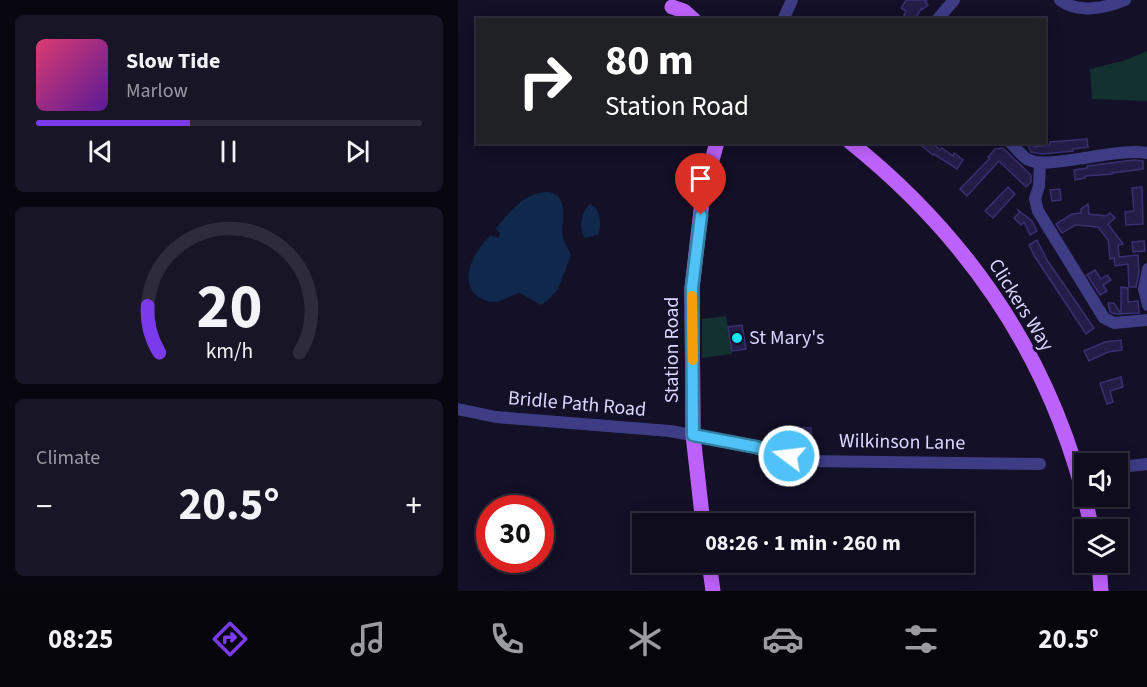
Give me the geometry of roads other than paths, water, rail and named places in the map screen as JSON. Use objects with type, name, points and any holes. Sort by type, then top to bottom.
[{"type":"main road","points":[[672,9],[684,11],[693,18]]},
{"type":"main road","name":"Station Road","points":[[702,513],[693,435],[692,288],[703,193],[716,144]]},
{"type":"main road","name":"Clickers Way","points":[[852,144],[905,188],[956,244],[993,293],[1019,336],[1055,407],[1074,455]]},
{"type":"main road","points":[[710,573],[713,591]]},
{"type":"main road","points":[[1100,573],[1102,591]]},
{"type":"street","points":[[784,18],[792,0]]},
{"type":"street","points":[[939,18],[954,0]]},
{"type":"street","points":[[1060,0],[1067,6],[1084,8],[1110,6],[1125,0]]},
{"type":"street","points":[[1012,144],[1028,159],[1040,163],[1103,154],[1137,151],[1148,153]]},
{"type":"street","points":[[1040,163],[1039,186],[1035,198],[1038,211],[1104,318],[1114,323],[1148,320]]},
{"type":"street","points":[[1148,269],[1144,289],[1148,305]]},
{"type":"street","name":"Bridle Path Road","points":[[458,409],[496,417],[693,435]]},
{"type":"street","name":"Wilkinson Lane","points":[[693,435],[756,447],[806,461],[1040,464]]},
{"type":"street","points":[[1128,466],[1148,464]]},
{"type":"water","points":[[549,192],[560,199],[563,212],[563,238],[571,255],[558,289],[541,305],[520,293],[494,302],[476,295],[471,288],[469,272],[480,248],[491,235],[498,238],[500,234],[496,228],[525,199],[532,195]]},
{"type":"water","points":[[590,204],[598,213],[600,227],[598,235],[585,238],[582,220],[584,211]]},
{"type":"place","name":"St Mary's","points":[[737,338]]}]
